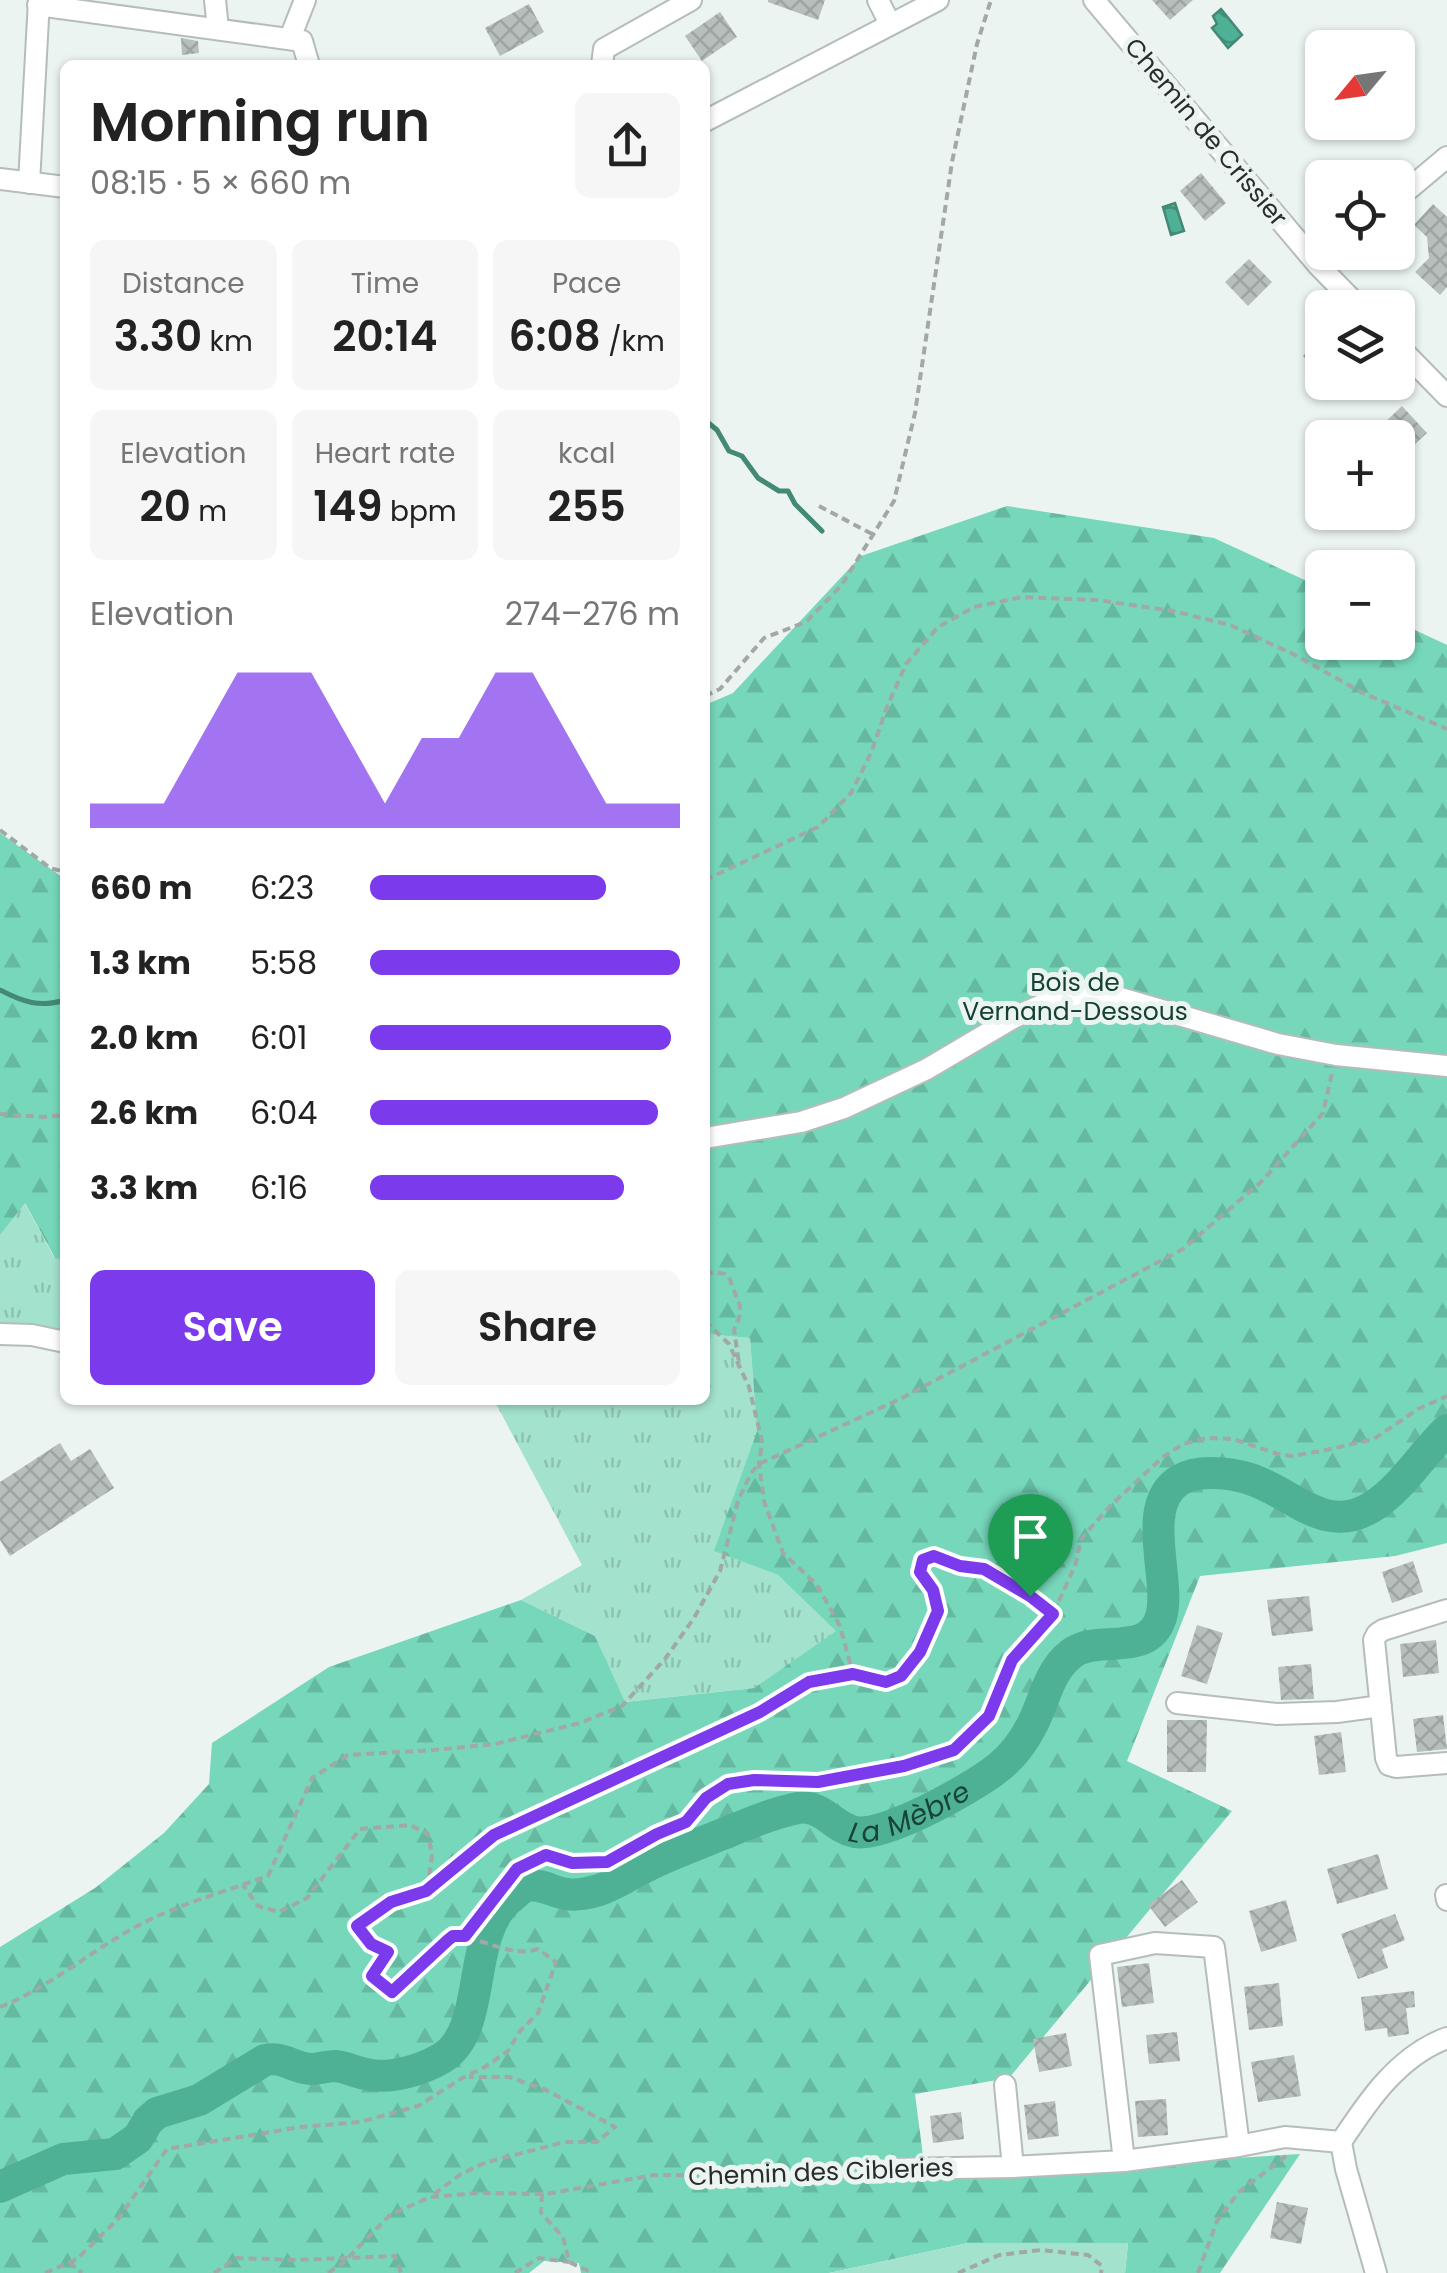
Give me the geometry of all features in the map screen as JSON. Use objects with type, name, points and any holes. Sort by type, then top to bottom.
[{"type":"street","points":[[215,0],[218,29]]},
{"type":"street","points":[[290,38],[305,0]]},
{"type":"street","points":[[603,60],[604,50],[692,0]]},
{"type":"street","points":[[878,0],[890,24]]},
{"type":"street","points":[[710,118],[938,0]]},
{"type":"street","name":"Chemin de Crissier","points":[[1094,0],[1305,237]]},
{"type":"street","points":[[28,182],[38,3],[302,40],[308,60]]},
{"type":"street","points":[[1415,184],[1447,157]]},
{"type":"street","points":[[0,180],[60,185]]},
{"type":"street","points":[[1415,363],[1447,396]]},
{"type":"street","points":[[710,1137],[801,1122],[844,1108],[927,1069],[1015,1016],[1081,994],[1114,996],[1278,1044],[1336,1055],[1447,1066]]},
{"type":"street","points":[[0,1334],[60,1341]]},
{"type":"street","points":[[1447,1610],[1383,1630],[1374,1640],[1389,1764],[1396,1767],[1447,1763]]},
{"type":"street","points":[[1177,1703],[1277,1714],[1381,1706]]},
{"type":"street","points":[[1124,2161],[1100,1955],[1155,1943],[1214,1946],[1239,2146]]},
{"type":"street","points":[[1376,2273],[1341,2142],[1395,2070],[1420,2051],[1447,2038]]},
{"type":"street","points":[[1005,2085],[1013,2167]]},
{"type":"street","name":"Chemin des Cibleries","points":[[895,2169],[1124,2161],[1285,2137],[1341,2142]]},
{"type":"path","points":[[710,693],[720,688],[764,638],[806,622],[841,586],[894,501],[915,413],[952,162],[976,44],[992,0]]},
{"type":"path","points":[[819,506],[874,534]]},
{"type":"path","points":[[710,878],[818,827],[851,793],[906,664],[938,627],[974,607],[1022,597],[1097,600],[1230,624],[1363,693],[1447,729]]},
{"type":"path","points":[[0,830],[50,868],[60,871]]},
{"type":"path","points":[[0,2007],[24,1998],[150,1919],[268,1876],[312,1778],[348,1755],[495,1744],[580,1723],[622,1706],[665,1659],[720,1571],[738,1501],[751,1472],[759,1464],[900,1399],[1182,1250],[1262,1181],[1324,1112],[1336,1055]]},
{"type":"path","points":[[0,1114],[60,1115]]},
{"type":"path","points":[[710,1273],[725,1274],[740,1306],[734,1330],[740,1369]]},
{"type":"path","points":[[710,1326],[728,1344],[748,1387],[762,1441],[759,1464],[764,1501],[784,1552],[817,1585],[840,1626],[853,1674]]},
{"type":"path","points":[[465,1936],[517,1869],[546,1855],[572,1863],[607,1862],[686,1822],[706,1798],[728,1784],[754,1780],[818,1782],[904,1766],[954,1750],[989,1716],[1012,1660],[1053,1614],[1072,1575],[1081,1539],[1134,1482],[1183,1444],[1207,1438],[1233,1439],[1278,1454],[1322,1452],[1374,1439],[1418,1409],[1447,1396]]},
{"type":"path","points":[[45,2273],[77,2259],[118,2219],[167,2148],[360,2122],[418,2106],[508,2051],[538,2013],[556,1962],[538,1949],[525,1953],[453,1936],[392,1992],[372,1976],[388,1952],[371,1944],[357,1926],[391,1902],[426,1891],[494,1835],[760,1712],[809,1682],[853,1674],[886,1682],[901,1676],[920,1652],[938,1611],[933,1590],[920,1572],[923,1560],[934,1556],[960,1566],[984,1569],[1053,1614]]},
{"type":"path","points":[[243,1886],[258,1906],[280,1912],[308,1898],[360,1829],[410,1825],[428,1834],[432,1855],[426,1891]]},
{"type":"path","points":[[430,2197],[461,2174],[487,2162],[565,2142],[598,2142],[614,2127],[546,2090],[508,2077],[464,2077]]},
{"type":"path","points":[[1198,2273],[1217,2221],[1239,2192],[1312,2139]]},
{"type":"path","name":"Chemin des Cibleries","points":[[328,2273],[390,2215],[430,2197],[479,2192],[542,2194],[654,2175],[752,2176],[895,2169]]},
{"type":"path","points":[[542,2194],[541,2213],[562,2236],[569,2262]]},
{"type":"path","points":[[958,2273],[1000,2256],[1041,2250],[1088,2255],[1102,2266],[1101,2273]]},
{"type":"path","points":[[214,2273],[237,2258],[395,2256],[401,2273]]},
{"type":"path","points":[[515,2273],[539,2258],[569,2262],[592,2273]]},
{"type":"path","points":[[69,2262],[82,2273]]},
{"type":"green space","name":"Bois de Vernand-Dessous","points":[[1007,506],[1214,538],[1305,580],[1305,660],[1415,660],[1415,630],[1447,645],[1447,1543],[1395,1556],[1200,1576],[1127,1761],[1232,1811],[1009,2078],[915,2094],[924,2164],[991,2173],[1300,2154],[1220,2273],[1125,2273],[1128,2243],[968,2243],[829,2273],[581,2273],[579,2263],[544,2261],[529,2273],[0,2273],[0,1947],[95,1888],[164,1833],[209,1784],[212,1743],[329,1667],[521,1600],[595,1636],[625,1702],[754,1688],[836,1631],[778,1575],[714,1551],[757,1431],[750,1338],[710,1334],[710,703],[733,693],[861,556]]},
{"type":"green space","points":[[0,833],[60,875],[60,1259],[55,1258],[25,1203],[0,1235]]},
{"type":"green space","points":[[24,1202],[54,1257],[60,1259],[60,1333],[0,1327],[0,1235]]},
{"type":"green space","points":[[710,1334],[750,1338],[757,1431],[715,1551],[778,1575],[837,1631],[754,1688],[624,1702],[595,1636],[521,1600],[582,1565],[497,1405],[710,1405]]},
{"type":"green space","points":[[968,2243],[1128,2243],[1125,2273],[829,2273]]},
{"type":"water","points":[[1221,9],[1242,35],[1228,48],[1212,28],[1217,24],[1213,16]]},
{"type":"water","points":[[1175,203],[1184,231],[1171,235],[1163,207]]},
{"type":"building","points":[[768,0],[825,0],[818,20]]},
{"type":"building","points":[[1152,0],[1193,0],[1170,20]]},
{"type":"building","points":[[529,4],[544,32],[500,56],[485,28]]},
{"type":"building","points":[[720,12],[737,37],[701,60],[685,36]]},
{"type":"building","points":[[181,38],[198,41],[199,53],[182,55]]},
{"type":"building","points":[[1201,173],[1226,203],[1205,221],[1180,191]]},
{"type":"building","points":[[1433,204],[1447,217],[1447,287],[1440,295],[1415,272],[1429,258],[1427,237],[1415,224]]},
{"type":"building","points":[[1249,259],[1272,282],[1248,306],[1225,282]]},
{"type":"building","points":[[1402,406],[1415,420],[1387,420]]},
{"type":"building","points":[[1415,420],[1427,433],[1415,444]]},
{"type":"building","points":[[60,1443],[71,1461],[90,1449],[114,1488],[10,1556],[0,1540],[0,1482]]},
{"type":"building","points":[[1413,1561],[1423,1592],[1392,1603],[1382,1572]]},
{"type":"building","points":[[1309,1596],[1313,1631],[1272,1636],[1267,1600]]},
{"type":"building","points":[[1197,1625],[1223,1633],[1207,1684],[1181,1676]]},
{"type":"building","points":[[1436,1640],[1439,1673],[1403,1677],[1400,1644]]},
{"type":"building","points":[[1311,1664],[1314,1699],[1281,1700],[1278,1667]]},
{"type":"building","points":[[1443,1715],[1447,1749],[1417,1752],[1413,1719]]},
{"type":"building","points":[[1167,1720],[1207,1720],[1206,1772],[1167,1772]]},
{"type":"building","points":[[1341,1732],[1346,1772],[1319,1775],[1314,1736]]},
{"type":"building","points":[[1378,1854],[1388,1889],[1337,1904],[1327,1869]]},
{"type":"building","points":[[1182,1880],[1198,1902],[1165,1927],[1148,1905]]},
{"type":"building","points":[[1286,1900],[1297,1941],[1261,1952],[1249,1911]]},
{"type":"building","points":[[1395,1914],[1405,1940],[1382,1949],[1388,1968],[1358,1979],[1341,1934]]},
{"type":"building","points":[[1149,1963],[1154,2003],[1122,2007],[1117,1967]]},
{"type":"building","points":[[1279,1983],[1283,2026],[1249,2030],[1244,1987]]},
{"type":"building","points":[[1414,1991],[1415,2007],[1406,2008],[1409,2034],[1388,2037],[1387,2028],[1365,2031],[1361,1997]]},
{"type":"building","points":[[1177,2032],[1180,2061],[1149,2064],[1146,2035]]},
{"type":"building","points":[[1066,2033],[1072,2066],[1039,2072],[1033,2039]]},
{"type":"building","points":[[1294,2055],[1301,2096],[1258,2102],[1251,2062]]},
{"type":"building","points":[[1166,2099],[1168,2135],[1138,2137],[1135,2101]]},
{"type":"building","points":[[1055,2101],[1059,2136],[1028,2140],[1024,2105]]},
{"type":"building","points":[[961,2112],[964,2139],[933,2143],[930,2116]]},
{"type":"building","points":[[1277,2202],[1308,2208],[1301,2244],[1270,2238]]},
{"type":"waterway","points":[[710,424],[729,451],[742,456],[758,478],[779,491],[788,491],[795,504],[822,531]]},
{"type":"waterway","points":[[0,990],[32,1002],[60,1001]]},
{"type":"waterway","name":"La Mèbre","points":[[0,2187],[63,2159],[115,2154],[138,2138],[157,2113],[199,2100],[265,2060],[311,2069],[335,2066],[385,2076],[415,2070],[442,2058],[457,2044],[466,2026],[495,1915],[526,1887],[538,1886],[571,1895],[599,1890],[676,1853],[798,1808],[821,1813],[848,1830],[869,1832],[951,1798],[987,1776],[1014,1752],[1033,1723],[1052,1677],[1071,1654],[1095,1645],[1134,1642],[1155,1630],[1163,1602],[1158,1525],[1168,1492],[1180,1480],[1203,1473],[1236,1475],[1266,1485],[1311,1510],[1341,1517],[1375,1505],[1447,1430]]},
{"type":"route","points":[[934,1556],[960,1566],[984,1569],[1030,1596],[1053,1614],[1012,1660],[989,1716],[954,1750],[883,1771],[818,1782],[754,1780],[728,1784],[706,1798],[686,1822],[607,1862],[572,1863],[546,1855],[517,1869],[465,1936],[453,1936],[392,1992],[372,1976],[388,1952],[371,1944],[357,1926],[391,1902],[426,1891],[494,1835],[760,1712],[809,1682],[853,1674],[886,1682],[901,1676],[920,1652],[938,1611],[933,1590],[920,1572],[923,1560],[934,1556]]}]
